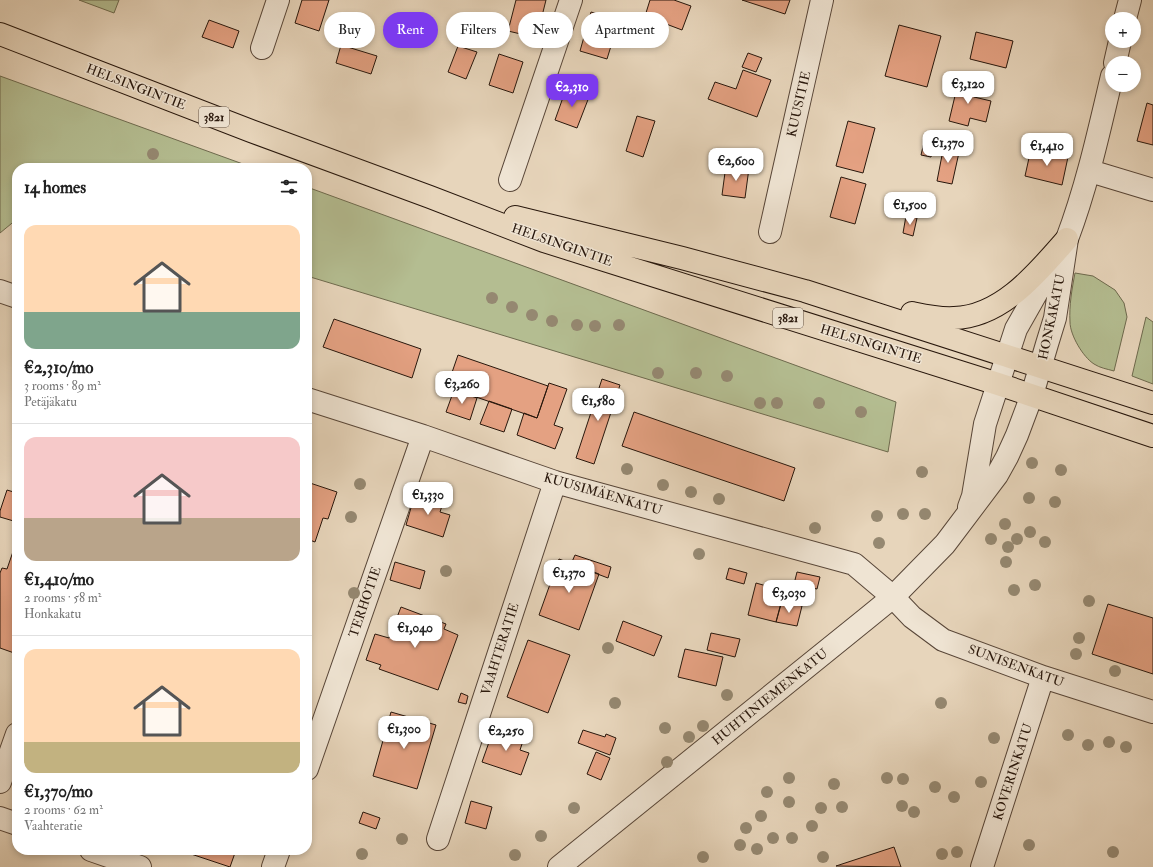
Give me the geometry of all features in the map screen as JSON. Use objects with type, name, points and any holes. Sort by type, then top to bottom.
[{"type":"main road","name":"HELSINGINTIE","points":[[0,34],[251,131],[544,241],[998,384],[1153,436]]},
{"type":"main road","name":"HELSINGINTIE","points":[[430,197],[682,258],[805,291],[1153,403]]},
{"type":"main road","points":[[805,291],[933,318],[956,318],[981,313],[998,304],[1021,286],[1047,261],[1067,238]]},
{"type":"street","points":[[262,48],[278,0]]},
{"type":"street","points":[[510,180],[571,0]]},
{"type":"street","name":"KUUSITIE","points":[[770,232],[822,0]]},
{"type":"street","points":[[1127,12],[1130,0]]},
{"type":"street","name":"HONKAKATU","points":[[1032,395],[1054,318],[1067,238],[1090,170],[1108,92]]},
{"type":"street","points":[[1090,170],[1153,190]]},
{"type":"street","name":"HONKAKATU","points":[[1007,355],[1016,329],[1067,238]]},
{"type":"street","points":[[0,291],[12,295]]},
{"type":"street","name":"HUHTINIEMENKATU","points":[[967,513],[973,496],[985,424],[1007,355]]},
{"type":"street","name":"HUHTINIEMENKATU","points":[[559,867],[893,597],[945,544],[996,475],[1007,457],[1017,435],[1032,395]]},
{"type":"street","name":"KUUSIMÄENKATU","points":[[312,401],[423,436],[555,482],[854,564],[893,597]]},
{"type":"street","name":"TERHOTIE","points":[[312,754],[423,436]]},
{"type":"street","name":"VAAHTERATIE","points":[[438,839],[555,482]]},
{"type":"street","name":"SUNISENKATU","points":[[893,597],[912,618],[943,640],[1043,678],[1153,712]]},
{"type":"street","name":"KOVERINKATU","points":[[982,867],[1043,678]]},
{"type":"street","points":[[0,782],[12,748]]},
{"type":"street","points":[[0,818],[12,822]]},
{"type":"street","points":[[105,855],[140,867]]},
{"type":"street","points":[[273,867],[277,855]]},
{"type":"green space","points":[[79,0],[119,0],[114,13]]},
{"type":"green space","points":[[0,76],[240,163],[12,163],[12,223],[0,233]]},
{"type":"green space","points":[[312,189],[896,402],[888,452],[312,278]]},
{"type":"green space","points":[[1075,273],[1093,276],[1115,290],[1124,303],[1127,317],[1114,371],[1094,364],[1090,361],[1082,351],[1072,333],[1070,309]]},
{"type":"green space","points":[[1146,317],[1153,322],[1153,384],[1132,376]]},
{"type":"building","points":[[302,0],[329,0],[319,31],[295,23]]},
{"type":"building","points":[[516,0],[546,0],[543,12],[518,12],[518,33],[510,31],[510,23]]},
{"type":"building","points":[[650,0],[674,0],[691,6],[682,30],[669,25],[669,12],[646,12]]},
{"type":"building","points":[[742,0],[790,0],[785,14]]},
{"type":"building","points":[[209,20],[239,31],[233,48],[202,37]]},
{"type":"building","points":[[899,25],[941,36],[927,87],[885,76]]},
{"type":"building","points":[[976,32],[1013,41],[1006,68],[970,59]]},
{"type":"building","points":[[581,47],[610,48],[607,59],[580,51]]},
{"type":"building","points":[[340,48],[351,48],[377,56],[371,74],[336,63]]},
{"type":"building","points":[[457,48],[464,48],[477,52],[466,79],[448,72]]},
{"type":"building","points":[[748,53],[762,58],[756,72],[742,67]]},
{"type":"building","points":[[499,54],[523,62],[513,93],[489,85]]},
{"type":"building","points":[[743,70],[771,80],[757,117],[708,99],[715,82],[736,89]]},
{"type":"building","points":[[959,79],[977,83],[974,97],[991,101],[986,122],[970,118],[968,126],[949,121]]},
{"type":"building","points":[[566,89],[589,97],[577,128],[555,120]]},
{"type":"building","points":[[1147,103],[1153,105],[1153,145],[1137,141]]},
{"type":"building","points":[[637,116],[655,121],[643,157],[626,151]]},
{"type":"building","points":[[848,121],[875,128],[863,173],[836,166]]},
{"type":"building","points":[[926,134],[936,136],[931,157],[921,155]]},
{"type":"building","points":[[944,145],[960,148],[952,184],[937,181]]},
{"type":"building","points":[[1031,149],[1068,157],[1062,185],[1025,176]]},
{"type":"building","points":[[726,165],[749,168],[745,198],[722,195]]},
{"type":"building","points":[[841,177],[866,184],[855,224],[830,217]]},
{"type":"building","points":[[906,216],[917,218],[913,236],[903,233]]},
{"type":"building","points":[[334,319],[421,349],[412,378],[323,347]]},
{"type":"building","points":[[458,355],[548,386],[537,418],[447,387]]},
{"type":"building","points":[[602,379],[620,385],[594,464],[576,458]]},
{"type":"building","points":[[549,383],[567,389],[554,425],[563,428],[555,449],[517,435],[524,413],[537,418]]},
{"type":"building","points":[[454,390],[477,398],[470,420],[446,412]]},
{"type":"building","points":[[489,401],[512,409],[504,432],[480,424]]},
{"type":"building","points":[[634,412],[795,468],[784,501],[622,446]]},
{"type":"building","points":[[312,484],[337,492],[328,519],[323,518],[315,542],[312,541]]},
{"type":"building","points":[[7,490],[12,492],[12,521],[0,517],[0,511]]},
{"type":"building","points":[[415,494],[443,503],[440,512],[450,515],[443,537],[406,525]]},
{"type":"building","points":[[12,554],[12,652],[0,648],[0,573],[2,568],[7,569]]},
{"type":"building","points":[[575,555],[611,567],[608,578],[571,564]]},
{"type":"building","points":[[559,559],[599,574],[579,630],[539,615]]},
{"type":"building","points":[[395,562],[425,571],[420,589],[390,580]]},
{"type":"building","points":[[729,568],[747,573],[744,584],[726,579]]},
{"type":"building","points":[[797,572],[820,577],[817,589],[794,584]]},
{"type":"building","points":[[756,583],[784,591],[776,622],[748,615]]},
{"type":"building","points":[[782,601],[802,606],[797,626],[776,622]]},
{"type":"building","points":[[1108,604],[1153,618],[1153,674],[1092,654]]},
{"type":"building","points":[[401,607],[446,624],[444,629],[458,635],[438,690],[379,669],[381,665],[366,660],[375,634],[389,638]]},
{"type":"building","points":[[623,621],[662,636],[654,656],[616,641]]},
{"type":"building","points":[[711,633],[740,639],[735,657],[707,650]]},
{"type":"building","points":[[528,640],[570,655],[548,713],[507,697]]},
{"type":"building","points":[[685,649],[723,657],[716,686],[678,677]]},
{"type":"building","points":[[461,693],[468,696],[466,704],[458,702]]},
{"type":"building","points":[[391,712],[436,725],[417,789],[373,776]]},
{"type":"building","points":[[494,728],[524,738],[520,750],[529,753],[521,775],[482,762]]},
{"type":"building","points":[[583,730],[605,737],[606,734],[616,738],[610,755],[578,743]]},
{"type":"building","points":[[596,752],[610,758],[601,780],[587,774]]},
{"type":"building","points":[[471,801],[492,807],[486,829],[465,823]]},
{"type":"building","points":[[363,812],[380,818],[376,829],[359,823]]},
{"type":"building","points":[[894,847],[901,867],[836,866]]},
{"type":"building","points":[[194,855],[234,855],[230,867]]}]
